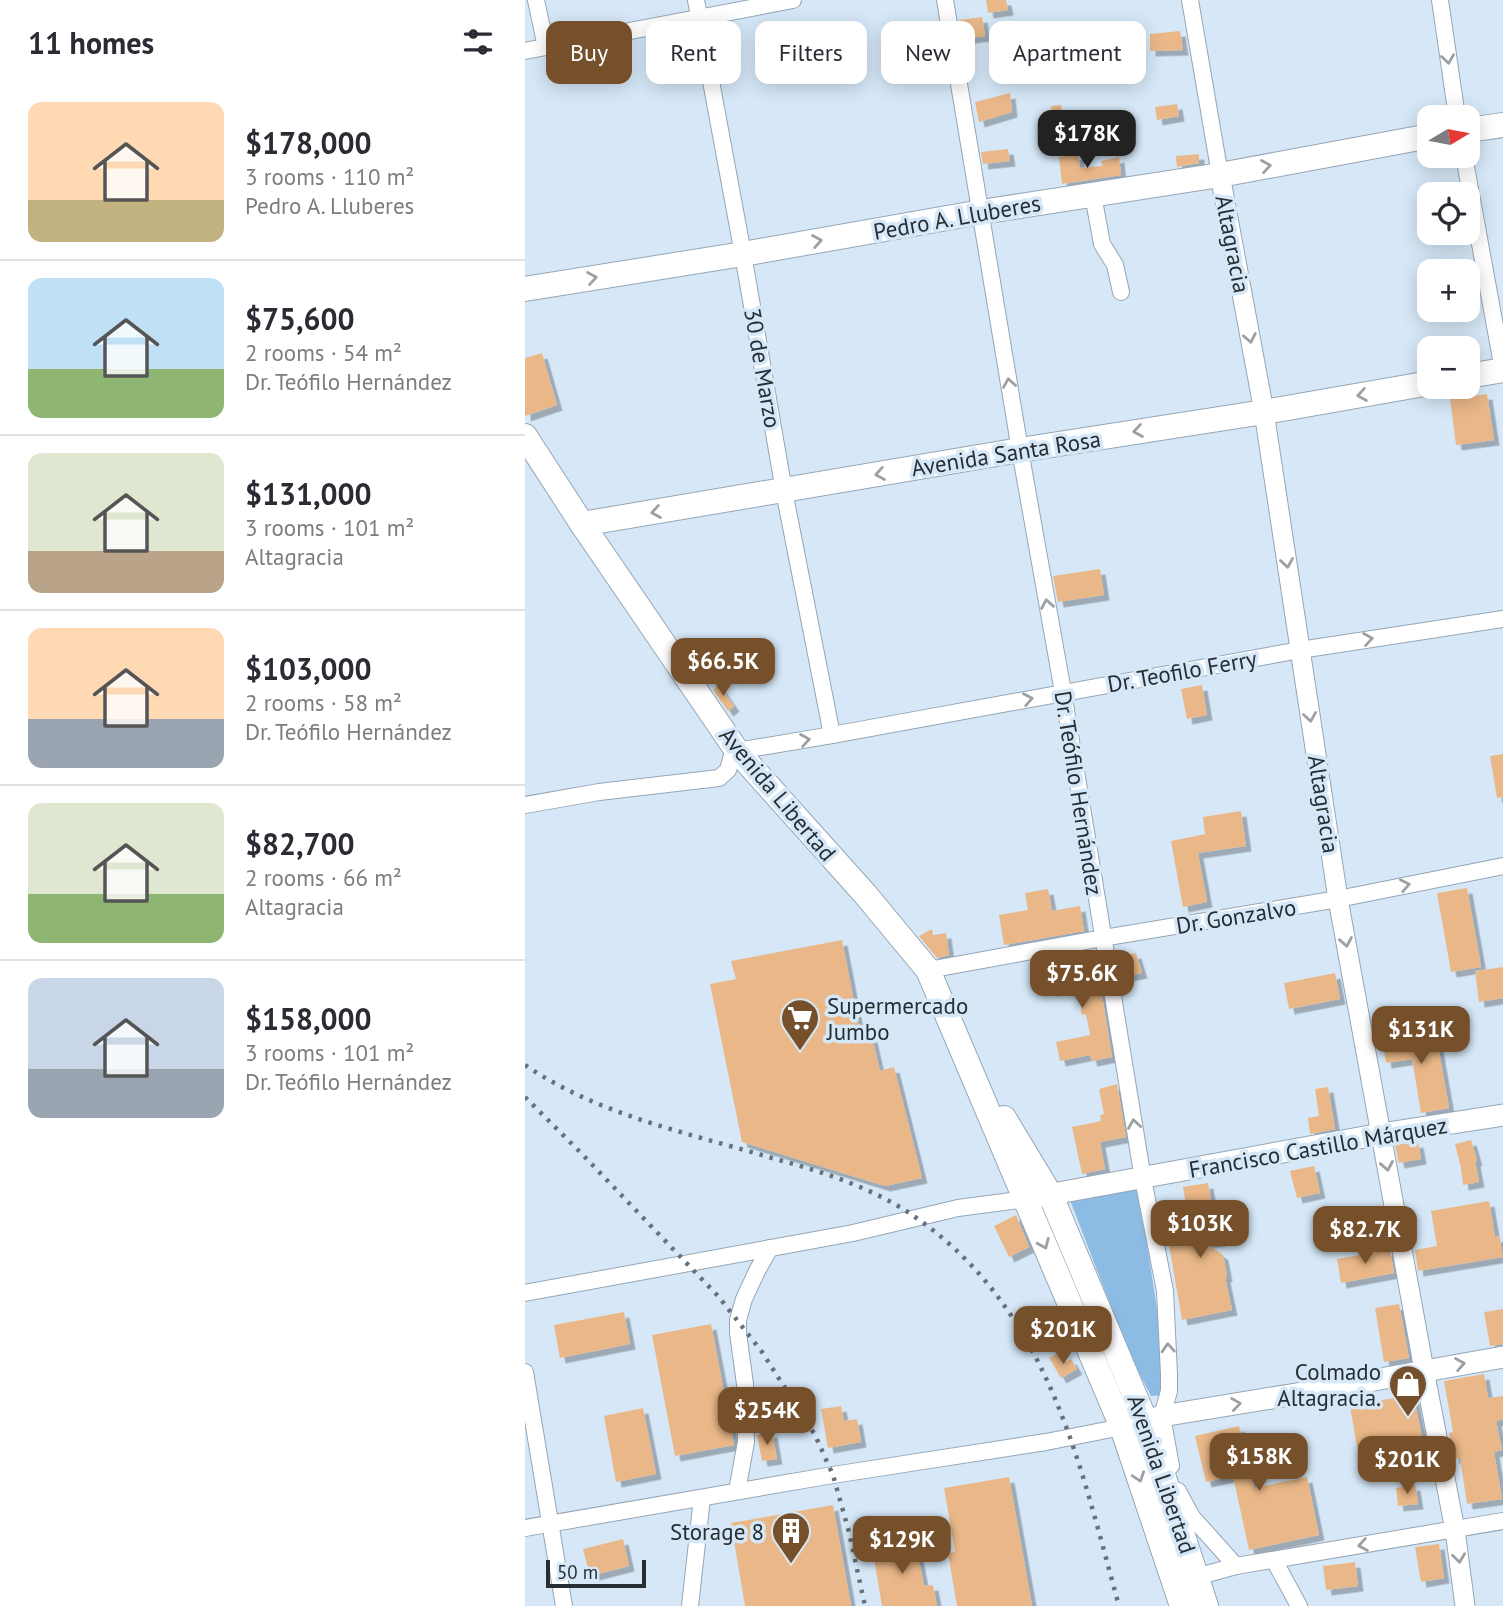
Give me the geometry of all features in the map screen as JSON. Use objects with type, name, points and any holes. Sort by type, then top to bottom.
[{"type":"main road","points":[[1481,128],[1503,125]]},
{"type":"main road","name":"Pedro A. Lluberes","points":[[525,289],[981,212],[1220,175],[1417,138]]},
{"type":"main road","points":[[1480,374],[1503,370]]},
{"type":"main road","name":"Avenida Santa Rosa","points":[[582,524],[1417,385]]},
{"type":"main road","name":"Avenida Libertad","points":[[525,436],[737,751],[865,894],[928,970],[1026,1199],[1143,1421]]},
{"type":"main road","name":"Avenida Libertad","points":[[960,1046],[1051,1196],[1143,1421],[1185,1589],[1206,1606]]},
{"type":"main road","name":"Francisco Castillo Márquez","points":[[1026,1199],[1381,1134],[1503,1115]]},
{"type":"main road","points":[[1143,1421],[1503,1357]]},
{"type":"street","points":[[525,51],[546,47],[536,0]]},
{"type":"street","name":"30 de Marzo","points":[[696,0],[784,491],[832,735]]},
{"type":"street","points":[[632,30],[793,0]]},
{"type":"street","name":"Dr. Teófilo Hernández","points":[[945,0],[1164,1291],[1169,1391],[1143,1421],[1171,1470],[1180,1496],[1192,1517],[1236,1566]]},
{"type":"street","name":"Altagracia","points":[[1190,0],[1264,412],[1338,899],[1455,1530],[1465,1606]]},
{"type":"street","points":[[1440,0],[1455,105]]},
{"type":"street","points":[[1466,168],[1503,370]]},
{"type":"street","points":[[1093,195],[1102,244],[1115,265],[1121,292]]},
{"type":"street","name":"Dr. Teofilo Ferry","points":[[737,751],[1300,650],[1503,618]]},
{"type":"street","points":[[525,805],[599,792],[719,778],[727,771],[732,754],[737,751]]},
{"type":"street","name":"Dr. Gonzalvo","points":[[928,970],[1103,937],[1338,899],[1503,866]]},
{"type":"street","points":[[525,1293],[853,1233],[958,1208],[1026,1199]]},
{"type":"street","points":[[737,1491],[746,1442],[745,1384],[738,1320],[744,1299],[771,1248]]},
{"type":"street","points":[[525,1372],[564,1606]]},
{"type":"street","points":[[525,1528],[1046,1442],[1143,1421]]},
{"type":"street","points":[[690,1606],[702,1498]]},
{"type":"street","points":[[1185,1589],[1236,1566],[1503,1521]]},
{"type":"street","points":[[1274,1560],[1299,1606]]},
{"type":"shaded area","points":[[1138,1187],[1167,1373],[1164,1395],[1151,1396],[1129,1353],[1070,1200]]},
{"type":"building","points":[[986,0],[1006,0],[1008,10],[988,13]]},
{"type":"building","points":[[982,17],[985,36],[975,37],[975,21],[959,20]]},
{"type":"building","points":[[1180,31],[1183,50],[1150,51],[1150,34]]},
{"type":"building","points":[[1010,93],[1012,112],[979,122],[975,102]]},
{"type":"building","points":[[1177,104],[1179,116],[1157,120],[1155,107]]},
{"type":"building","points":[[1061,105],[1064,121],[1053,123],[1051,106]]},
{"type":"building","points":[[1008,149],[1010,161],[983,164],[981,152]]},
{"type":"building","points":[[1078,154],[1080,168],[1102,166],[1101,161],[1119,157],[1121,175],[1062,184],[1059,157]]},
{"type":"building","points":[[1199,154],[1199,163],[1177,167],[1176,156]]},
{"type":"building","points":[[542,353],[557,405],[525,416],[525,358]]},
{"type":"building","points":[[1487,394],[1494,440],[1456,445],[1450,399],[1480,399],[1480,395]]},
{"type":"building","points":[[1100,569],[1104,595],[1058,602],[1053,576]]},
{"type":"building","points":[[719,685],[734,706],[728,711],[713,690]]},
{"type":"building","points":[[1202,685],[1207,715],[1187,719],[1181,689]]},
{"type":"building","points":[[1503,754],[1503,797],[1497,798],[1490,756]]},
{"type":"building","points":[[1241,811],[1246,846],[1198,853],[1207,902],[1183,907],[1171,841],[1205,834],[1203,817]]},
{"type":"building","points":[[1467,888],[1481,967],[1451,972],[1437,893]]},
{"type":"building","points":[[1048,889],[1052,911],[1080,906],[1084,931],[1004,945],[999,915],[1028,910],[1025,893]]},
{"type":"building","points":[[932,929],[933,935],[946,933],[949,955],[937,958],[919,936]]},
{"type":"building","name":"Supermercado Jumbo","points":[[842,940],[861,1038],[872,1037],[880,1071],[894,1067],[922,1178],[885,1186],[742,1142],[710,984],[736,979],[731,961]]},
{"type":"building","points":[[1136,953],[1142,973],[1121,977],[1117,957]]},
{"type":"building","points":[[1071,955],[1074,975],[1098,971],[1112,1057],[1092,1061],[1090,1055],[1060,1061],[1056,1042],[1090,1035],[1086,1014],[1082,1015],[1077,986],[1051,991],[1045,959]]},
{"type":"building","points":[[1503,967],[1503,998],[1479,1002],[1475,971]]},
{"type":"building","points":[[1335,973],[1340,999],[1289,1009],[1284,983]]},
{"type":"building","points":[[1435,1029],[1449,1108],[1421,1113],[1412,1059],[1386,1063],[1382,1038]]},
{"type":"building","points":[[1117,1084],[1126,1137],[1100,1142],[1105,1169],[1082,1174],[1072,1127],[1101,1121],[1100,1115],[1104,1114],[1099,1089]]},
{"type":"building","points":[[1328,1087],[1335,1129],[1310,1134],[1308,1118],[1319,1116],[1315,1089]]},
{"type":"building","points":[[1471,1140],[1477,1160],[1479,1182],[1463,1185],[1455,1144]]},
{"type":"building","points":[[1418,1142],[1421,1159],[1399,1163],[1395,1145]]},
{"type":"building","points":[[1314,1166],[1320,1193],[1297,1198],[1290,1171]]},
{"type":"building","points":[[1208,1183],[1216,1231],[1219,1230],[1221,1241],[1206,1243],[1223,1255],[1232,1310],[1182,1320],[1168,1239],[1191,1235],[1183,1187]]},
{"type":"building","points":[[1489,1201],[1495,1237],[1499,1236],[1503,1257],[1418,1271],[1415,1250],[1437,1246],[1431,1211]]},
{"type":"building","points":[[1016,1215],[1029,1247],[1009,1257],[994,1226]]},
{"type":"building","points":[[1390,1250],[1394,1273],[1341,1283],[1337,1259]]},
{"type":"building","points":[[1399,1304],[1409,1358],[1384,1362],[1375,1308]]},
{"type":"building","points":[[1503,1309],[1503,1344],[1490,1346],[1484,1312]]},
{"type":"building","points":[[624,1312],[630,1344],[560,1358],[554,1325]]},
{"type":"building","points":[[711,1324],[734,1445],[675,1456],[652,1335]]},
{"type":"building","points":[[1058,1353],[1064,1363],[1071,1359],[1077,1369],[1061,1378],[1049,1358]]},
{"type":"building","points":[[1484,1374],[1488,1398],[1503,1396],[1503,1419],[1496,1421],[1502,1450],[1494,1452],[1502,1499],[1467,1504],[1460,1458],[1454,1459],[1449,1433],[1453,1432],[1444,1381]]},
{"type":"building","points":[[1412,1390],[1423,1442],[1404,1446],[1403,1439],[1357,1447],[1350,1406],[1394,1398],[1393,1394]]},
{"type":"building","points":[[841,1406],[844,1421],[857,1419],[861,1442],[828,1448],[821,1409]]},
{"type":"building","points":[[643,1408],[656,1474],[616,1482],[604,1416]]},
{"type":"building","points":[[1239,1426],[1254,1488],[1307,1477],[1319,1535],[1249,1550],[1233,1476],[1206,1482],[1195,1436]]},
{"type":"building","points":[[772,1432],[777,1459],[762,1461],[757,1435]]},
{"type":"building","points":[[1009,1477],[1032,1606],[957,1606],[948,1553],[955,1552],[944,1488]]},
{"type":"building","points":[[1415,1485],[1418,1504],[1398,1506],[1396,1488]]},
{"type":"building","name":"Storage 8","points":[[833,1505],[851,1606],[745,1606],[731,1523]]},
{"type":"building","points":[[623,1539],[629,1566],[590,1576],[583,1549]]},
{"type":"building","points":[[915,1540],[924,1586],[933,1585],[937,1606],[882,1606],[872,1547]]},
{"type":"building","points":[[1439,1544],[1444,1578],[1421,1582],[1415,1547]]},
{"type":"building","points":[[1355,1562],[1358,1586],[1326,1590],[1323,1566]]},
{"type":"railway","points":[[525,1065],[553,1082],[613,1110],[848,1182],[901,1208],[963,1256],[999,1298],[1029,1344],[1053,1393],[1089,1497],[1119,1606]]},
{"type":"railway","points":[[525,1097],[718,1296],[762,1352],[815,1435],[833,1475],[865,1606]]},
{"type":"place","name":"Supermercado Jumbo","points":[[800,1052]]},
{"type":"place","name":"Colmado Altagracia.","points":[[1408,1418]]},
{"type":"place","name":"Storage 8","points":[[791,1565]]}]
